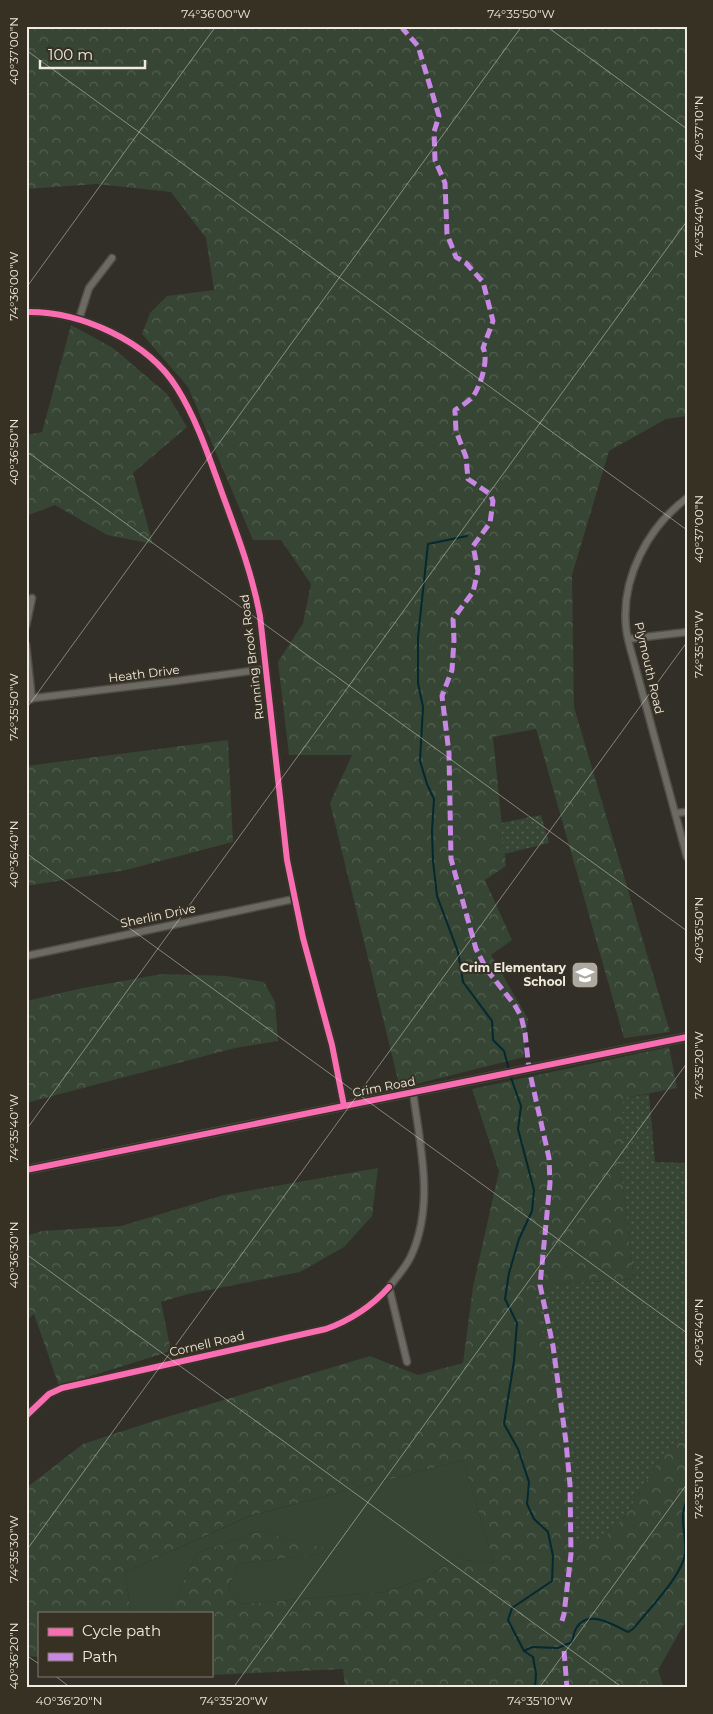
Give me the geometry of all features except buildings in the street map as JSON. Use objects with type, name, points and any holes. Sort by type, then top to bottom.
[{"type":"street","points":[[79,319],[89,288],[112,258]]},
{"type":"street","name":"Running Brook Road","points":[[26,312],[58,314],[96,324],[135,346],[167,374],[177,388],[202,438],[252,579],[260,616],[287,860],[303,938],[332,1045],[344,1106]]},
{"type":"street","name":"Plymouth Road","points":[[687,498],[666,516],[650,538],[636,564],[628,592],[626,608],[628,639],[687,857]]},
{"type":"street","points":[[26,626],[32,598]]},
{"type":"street","points":[[628,639],[687,632]]},
{"type":"street","points":[[26,645],[29,699]]},
{"type":"street","name":"Heath Drive","points":[[29,699],[265,668]]},
{"type":"street","points":[[675,813],[687,812]]},
{"type":"street","name":"Sherlin Drive","points":[[26,956],[294,899]]},
{"type":"street","name":"Crim Road","points":[[26,1170],[687,1036]]},
{"type":"street","name":"Cornell Road","points":[[26,1416],[49,1394],[62,1388],[326,1329],[347,1321],[370,1306],[389,1287],[411,1256],[421,1230],[424,1206],[424,1175],[413,1092]]},
{"type":"street","points":[[389,1287],[407,1362]]},
{"type":"green space","points":[[26,26],[687,26],[687,416],[666,419],[609,451],[572,575],[574,707],[670,1032],[624,1038],[536,729],[493,737],[506,866],[485,880],[512,940],[491,955],[528,1019],[524,1057],[400,1088],[330,803],[352,755],[289,755],[278,662],[303,623],[311,584],[281,540],[253,540],[188,387],[142,334],[150,313],[167,296],[214,290],[206,238],[171,192],[97,184],[26,189]]},
{"type":"green space","points":[[71,325],[113,348],[167,394],[187,427],[133,473],[153,544],[107,535],[55,505],[26,516],[26,435],[42,432]]},
{"type":"green space","points":[[228,740],[233,842],[126,870],[26,886],[26,766]]},
{"type":"green space","points":[[541,815],[549,843],[504,854],[501,823]]},
{"type":"green space","points":[[162,974],[226,976],[264,982],[275,1002],[278,1041],[235,1048],[26,1103],[26,1001],[83,988]]},
{"type":"green space","points":[[669,1047],[677,1088],[624,1098],[621,1171],[634,1279],[558,1284],[563,1430],[575,1542],[623,1519],[664,1453],[687,1430],[687,1619],[658,1670],[664,1688],[345,1688],[343,1669],[212,1675],[212,1612],[169,1612],[197,1553],[259,1531],[338,1552],[238,1564],[228,1589],[241,1604],[385,1592],[428,1577],[456,1559],[494,1563],[463,1460],[249,1516],[125,1572],[131,1612],[38,1612],[38,1657],[26,1656],[26,1488],[83,1444],[370,1356],[418,1375],[463,1363],[473,1287],[499,1171],[472,1089]]},
{"type":"green space","points":[[649,1094],[655,1162],[687,1163],[687,1430],[664,1453],[623,1519],[602,1540],[575,1542],[563,1430],[535,1295],[558,1284],[634,1279],[621,1171],[623,1098]]},
{"type":"green space","points":[[378,1168],[372,1216],[344,1247],[300,1272],[188,1294],[161,1302],[171,1351],[59,1386],[34,1314],[26,1321],[26,1236],[42,1231],[121,1226],[224,1195]]},
{"type":"green space","points":[[463,1460],[494,1563],[456,1559],[428,1577],[385,1592],[241,1604],[228,1589],[238,1564],[336,1552],[259,1531],[197,1553],[169,1612],[131,1612],[125,1572],[250,1516]]},
{"type":"waterway","points":[[467,536],[428,544],[418,637],[418,683],[423,707],[420,761],[434,799],[432,831],[437,896],[458,952],[463,982],[492,1021],[493,1040],[504,1051],[509,1070]]},
{"type":"waterway","points":[[510,1075],[521,1106],[518,1129],[534,1190],[532,1211],[519,1239],[509,1273],[505,1299],[517,1323],[514,1361],[504,1424],[518,1449],[529,1482],[527,1504],[534,1519],[548,1532],[553,1556],[552,1581],[512,1608],[508,1620],[524,1651],[533,1657],[536,1674],[535,1688]]},
{"type":"waterway","points":[[524,1651],[532,1647],[558,1648],[572,1642],[577,1627],[588,1619],[602,1620],[628,1632],[633,1629],[671,1582],[683,1563],[685,1554],[683,1513],[687,1500]]},
{"type":"marked path","points":[[402,26],[418,46],[439,116],[434,132],[435,160],[445,183],[447,234],[456,257],[466,263],[483,282],[493,321],[483,348],[485,365],[477,390],[472,397],[455,410],[456,431],[466,457],[468,479],[490,494],[493,501],[490,523],[473,546],[478,571],[473,592],[453,619],[452,670],[442,696],[449,753],[451,859],[476,949],[487,970],[514,1004],[521,1016],[529,1069],[549,1158],[550,1183],[540,1285],[553,1346],[570,1485],[571,1554],[562,1621]]},
{"type":"marked path","points":[[564,1651],[567,1688]]},
{"type":"cycle path","points":[[26,312],[47,313],[90,323],[131,343],[149,356],[177,388],[191,413],[202,439],[239,539],[257,600],[287,860],[303,938],[332,1045],[344,1106]]},
{"type":"cycle path","points":[[26,1170],[687,1037]]},
{"type":"cycle path","points":[[26,1416],[49,1394],[62,1388],[326,1329],[360,1312],[389,1287]]},
{"type":"place","name":"Crim Elementary School","points":[[585,975]]}]
